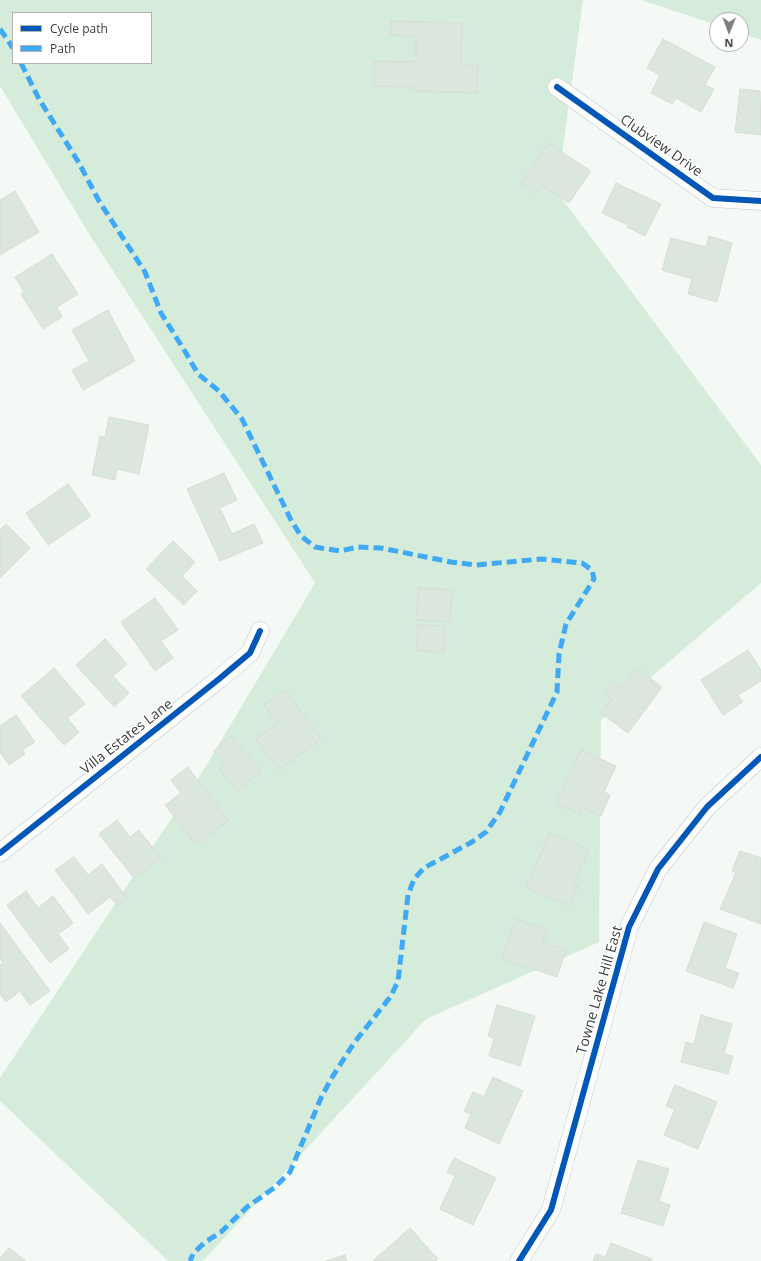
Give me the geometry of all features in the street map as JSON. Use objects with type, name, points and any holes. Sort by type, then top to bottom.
[{"type":"street","name":"Clubview Drive","points":[[556,87],[714,198],[761,202]]},
{"type":"street","name":"Villa Estates Lane","points":[[0,853],[250,653],[260,631]]},
{"type":"street","name":"Towne Lake Hill East","points":[[519,1261],[551,1210],[629,927],[658,868],[707,807],[761,757]]},
{"type":"green space","points":[[0,0],[583,0],[557,192],[761,465],[761,583],[601,720],[599,942],[426,1019],[203,1261],[168,1261],[0,1101],[0,1078],[206,766],[315,583],[91,237],[0,86]]},
{"type":"green space","points":[[641,0],[761,0],[761,40],[749,36],[749,12],[709,12],[709,22]]},
{"type":"building","points":[[391,21],[462,23],[461,65],[478,65],[477,93],[412,91],[412,87],[374,86],[374,61],[416,62],[416,36],[390,35]]},
{"type":"building","points":[[663,39],[715,67],[705,85],[714,89],[701,112],[676,98],[672,104],[651,93],[660,75],[647,68]]},
{"type":"building","points":[[740,89],[760,91],[761,135],[735,132]]},
{"type":"building","points":[[548,143],[591,171],[569,203],[541,185],[536,193],[522,184]]},
{"type":"building","points":[[616,183],[661,204],[645,236],[627,227],[628,225],[602,213]]},
{"type":"building","points":[[15,191],[39,232],[0,255],[0,200]]},
{"type":"building","points":[[709,236],[732,243],[717,302],[688,294],[692,279],[662,270],[671,238],[706,247]]},
{"type":"building","points":[[52,254],[78,294],[57,307],[62,317],[43,329],[21,294],[24,292],[15,277]]},
{"type":"building","points":[[108,310],[135,361],[83,390],[72,370],[89,361],[72,330]]},
{"type":"building","points":[[109,417],[149,425],[139,474],[117,469],[115,480],[92,475],[100,436],[105,437]]},
{"type":"building","points":[[224,473],[237,500],[220,508],[232,534],[254,524],[263,543],[220,561],[187,489]]},
{"type":"building","points":[[68,484],[91,516],[48,545],[26,513]]},
{"type":"building","points":[[6,524],[30,548],[0,578],[0,530]]},
{"type":"building","points":[[173,541],[195,562],[182,576],[197,591],[184,605],[146,569]]},
{"type":"building","points":[[419,588],[452,590],[450,622],[416,620]]},
{"type":"building","points":[[155,598],[178,630],[161,641],[173,658],[155,671],[121,622]]},
{"type":"building","points":[[418,625],[445,626],[444,652],[417,651]]},
{"type":"building","points":[[105,639],[127,664],[113,676],[129,693],[114,707],[76,665]]},
{"type":"building","points":[[748,650],[761,670],[761,681],[738,695],[743,702],[723,715],[701,680]]},
{"type":"building","points":[[54,668],[85,704],[67,718],[79,732],[64,745],[21,696]]},
{"type":"building","points":[[637,668],[662,687],[628,733],[601,713],[612,699],[604,694],[613,682],[621,688]]},
{"type":"building","points":[[285,690],[321,739],[279,770],[256,739],[278,723],[264,705]]},
{"type":"building","points":[[16,715],[35,742],[22,750],[25,754],[9,765],[0,752],[0,726]]},
{"type":"building","points":[[231,736],[261,771],[238,791],[219,769],[225,764],[214,751]]},
{"type":"building","points":[[581,750],[616,766],[604,792],[610,795],[601,816],[582,807],[579,814],[556,803]]},
{"type":"building","points":[[188,767],[228,821],[196,845],[165,805],[181,793],[171,780]]},
{"type":"building","points":[[117,820],[130,837],[139,830],[161,858],[134,878],[99,834]]},
{"type":"building","points":[[550,833],[589,850],[573,885],[578,886],[569,906],[526,887]]},
{"type":"building","points":[[740,851],[761,858],[761,924],[720,909],[736,873],[732,871]]},
{"type":"building","points":[[74,857],[88,875],[102,864],[127,898],[117,905],[110,897],[88,914],[55,870]]},
{"type":"building","points":[[26,891],[38,908],[53,896],[73,923],[58,934],[69,949],[50,963],[7,905]]},
{"type":"building","points":[[516,919],[547,930],[542,942],[566,950],[557,977],[502,959]]},
{"type":"building","points":[[704,922],[737,934],[725,968],[739,973],[733,988],[686,971]]},
{"type":"building","points":[[0,923],[50,991],[30,1005],[20,991],[6,1002],[0,994],[0,965],[3,963],[0,959]]},
{"type":"building","points":[[497,1005],[535,1016],[520,1066],[489,1056],[494,1038],[488,1036]]},
{"type":"building","points":[[701,1015],[732,1024],[724,1054],[733,1056],[728,1074],[681,1062],[686,1042],[694,1044]]},
{"type":"building","points":[[493,1077],[523,1091],[499,1144],[465,1128],[471,1114],[464,1111],[473,1092],[484,1097]]},
{"type":"building","points":[[675,1085],[717,1102],[698,1149],[664,1135],[675,1109],[666,1106]]},
{"type":"building","points":[[454,1158],[496,1178],[473,1225],[440,1209],[455,1176],[447,1172]]},
{"type":"building","points":[[638,1160],[669,1169],[659,1201],[670,1205],[663,1226],[621,1213]]},
{"type":"building","points":[[410,1228],[438,1259],[436,1261],[373,1261]]},
{"type":"building","points":[[611,1243],[652,1259],[651,1261],[593,1261],[596,1254],[605,1257]]},
{"type":"building","points":[[9,1248],[26,1261],[0,1261],[0,1258]]},
{"type":"building","points":[[345,1255],[347,1261],[326,1261]]},
{"type":"marked path","points":[[0,29],[12,47]]},
{"type":"marked path","points":[[22,64],[39,99],[79,163],[99,201],[145,272],[161,313],[198,374],[219,391],[242,419],[291,520],[301,536],[315,547],[340,551],[358,547],[381,548],[451,562],[476,565],[541,559],[582,563],[592,570],[594,579],[566,624],[559,654],[557,692],[500,812],[486,832],[472,842],[424,868],[414,879],[408,895],[398,981],[391,996],[354,1043],[331,1079],[321,1098],[290,1172],[274,1188],[247,1207],[221,1232],[204,1243],[193,1254],[190,1261]]},
{"type":"cycle path","points":[[557,87],[713,198],[761,201]]},
{"type":"cycle path","points":[[0,853],[250,653],[260,631]]},
{"type":"cycle path","points":[[519,1261],[551,1210],[629,927],[658,869],[707,807],[761,757]]}]
